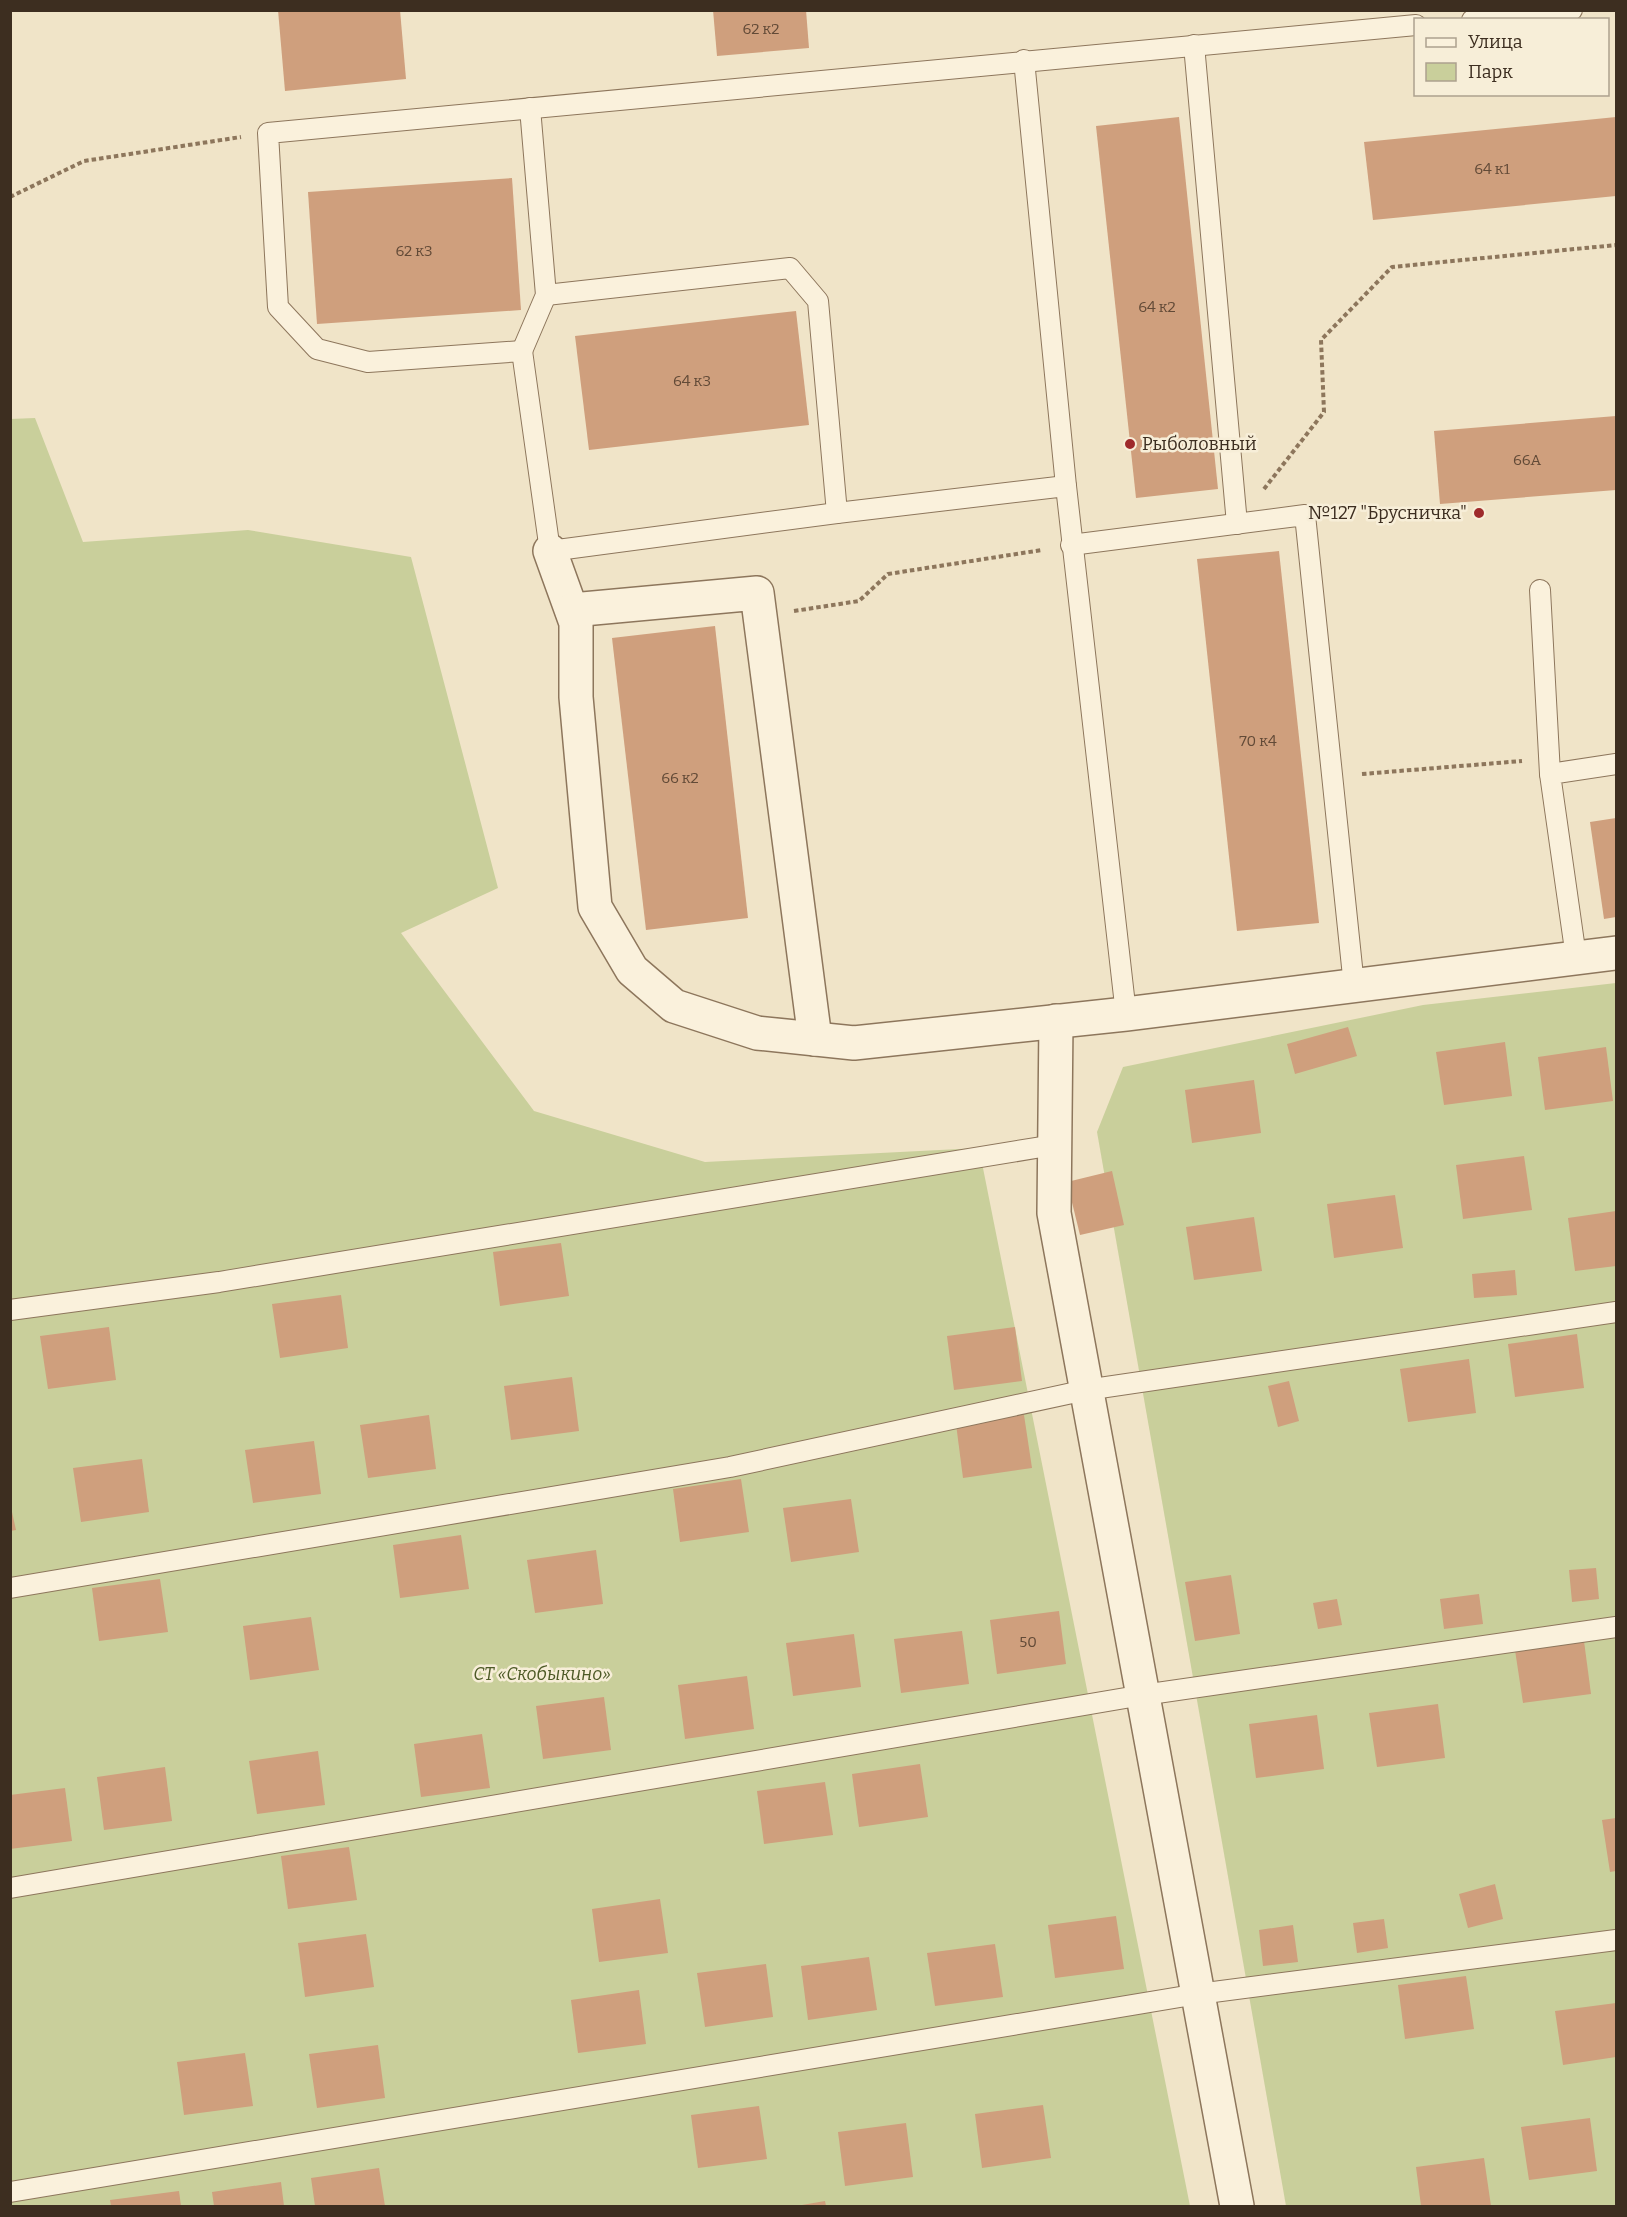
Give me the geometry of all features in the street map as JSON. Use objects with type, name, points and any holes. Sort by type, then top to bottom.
[{"type":"street","points":[[550,551],[576,623],[576,697],[595,907],[632,970],[674,1006],[758,1033],[854,1043],[1126,1014],[1617,953]]},
{"type":"street","points":[[572,610],[757,593],[815,1039]]},
{"type":"street","points":[[1056,1022],[1054,1213],[1237,2206]]},
{"type":"lane","points":[[1492,18],[1572,10]]},
{"type":"lane","points":[[522,351],[368,362],[317,349],[278,307],[268,133],[1024,60],[1414,25]]},
{"type":"lane","points":[[1194,45],[1237,524]]},
{"type":"lane","points":[[1024,60],[1071,545],[1126,1014]]},
{"type":"lane","points":[[530,108],[546,295],[522,351],[550,551],[837,513],[1066,486]]},
{"type":"lane","points":[[546,295],[790,268],[818,300],[837,513]]},
{"type":"lane","points":[[1071,545],[1305,514],[1354,986]]},
{"type":"lane","points":[[1540,590],[1550,767],[1576,957]]},
{"type":"lane","points":[[1550,767],[1617,764]]},
{"type":"lane","points":[[10,1310],[219,1282],[1054,1145]]},
{"type":"lane","points":[[10,1588],[730,1467],[1086,1390],[1617,1312]]},
{"type":"lane","points":[[10,1888],[1143,1695],[1617,1627]]},
{"type":"lane","points":[[10,2192],[1198,1994],[1617,1940]]},
{"type":"path","points":[[10,197],[84,160],[268,133]]},
{"type":"path","points":[[1237,524],[1324,412],[1321,340],[1392,267],[1617,245]]},
{"type":"path","points":[[760,615],[859,602],[888,574],[1071,545]]},
{"type":"path","points":[[1332,777],[1550,767]]},
{"type":"green space","name":"СТ «Скобыкино»","points":[[35,418],[83,542],[248,530],[411,557],[498,888],[401,933],[534,1111],[705,1162],[979,1148],[1190,2206],[11,2206],[10,419]]},
{"type":"green space","points":[[1616,983],[1616,2206],[1286,2206],[1097,1132],[1123,1067],[1423,1005]]},
{"type":"building","points":[[278,10],[400,10],[406,79],[285,91]]},
{"type":"building","points":[[713,10],[806,10],[809,48],[717,56]]},
{"type":"building","points":[[1179,117],[1218,489],[1136,498],[1096,126]]},
{"type":"building","points":[[1616,117],[1616,196],[1373,220],[1364,142]]},
{"type":"building","points":[[512,178],[521,310],[317,324],[308,192]]},
{"type":"building","points":[[796,311],[809,425],[589,450],[575,336]]},
{"type":"building","points":[[1616,416],[1616,490],[1440,504],[1434,431]]},
{"type":"building","points":[[1279,551],[1319,923],[1237,931],[1197,559]]},
{"type":"building","points":[[715,626],[748,918],[646,930],[612,638]]},
{"type":"building","points":[[1616,818],[1616,917],[1604,919],[1590,822]]},
{"type":"building","points":[[1348,1027],[1357,1056],[1295,1074],[1287,1044]]},
{"type":"building","points":[[1505,1042],[1512,1096],[1444,1105],[1436,1052]]},
{"type":"building","points":[[1606,1047],[1613,1101],[1545,1110],[1538,1057]]},
{"type":"building","points":[[1254,1080],[1261,1133],[1192,1143],[1185,1090]]},
{"type":"building","points":[[1524,1156],[1532,1210],[1463,1219],[1456,1165]]},
{"type":"building","points":[[1112,1171],[1124,1225],[1080,1235],[1067,1182]]},
{"type":"building","points":[[1395,1195],[1403,1248],[1334,1258],[1327,1204]]},
{"type":"building","points":[[1616,1211],[1616,1266],[1575,1271],[1568,1218]]},
{"type":"building","points":[[1254,1217],[1262,1271],[1194,1280],[1186,1227]]},
{"type":"building","points":[[561,1243],[569,1296],[500,1306],[493,1252]]},
{"type":"building","points":[[1515,1270],[1517,1295],[1474,1298],[1472,1274]]},
{"type":"building","points":[[341,1295],[348,1348],[280,1358],[272,1304]]},
{"type":"building","points":[[109,1327],[116,1380],[48,1389],[40,1336]]},
{"type":"building","points":[[1015,1327],[1022,1381],[954,1390],[947,1336]]},
{"type":"building","points":[[1577,1334],[1584,1388],[1515,1397],[1508,1344]]},
{"type":"building","points":[[1469,1359],[1476,1413],[1408,1422],[1400,1369]]},
{"type":"building","points":[[572,1377],[579,1431],[511,1440],[504,1386]]},
{"type":"building","points":[[1289,1381],[1299,1421],[1278,1427],[1268,1386]]},
{"type":"building","points":[[429,1415],[436,1469],[368,1478],[360,1425]]},
{"type":"building","points":[[1024,1415],[1032,1468],[963,1478],[956,1424]]},
{"type":"building","points":[[314,1441],[321,1494],[253,1503],[245,1450]]},
{"type":"building","points":[[142,1459],[149,1512],[81,1522],[73,1468]]},
{"type":"building","points":[[741,1479],[749,1532],[680,1542],[673,1489]]},
{"type":"building","points":[[851,1499],[859,1552],[791,1562],[783,1508]]},
{"type":"building","points":[[10,1503],[16,1530],[10,1531]]},
{"type":"building","points":[[461,1535],[469,1589],[400,1598],[393,1545]]},
{"type":"building","points":[[596,1550],[603,1604],[535,1613],[527,1560]]},
{"type":"building","points":[[1596,1568],[1599,1599],[1572,1602],[1569,1570]]},
{"type":"building","points":[[1231,1575],[1240,1634],[1195,1641],[1185,1582]]},
{"type":"building","points":[[160,1579],[168,1632],[99,1641],[92,1588]]},
{"type":"building","points":[[1479,1594],[1483,1624],[1444,1629],[1440,1599]]},
{"type":"building","points":[[1337,1599],[1342,1625],[1318,1629],[1313,1603]]},
{"type":"building","points":[[1059,1611],[1066,1664],[997,1674],[990,1620]]},
{"type":"building","points":[[311,1617],[319,1670],[250,1680],[243,1626]]},
{"type":"building","points":[[962,1631],[969,1684],[901,1693],[894,1639]]},
{"type":"building","points":[[854,1634],[861,1687],[793,1696],[786,1643]]},
{"type":"building","points":[[1584,1641],[1591,1694],[1523,1703],[1515,1650]]},
{"type":"building","points":[[747,1676],[754,1729],[685,1739],[678,1685]]},
{"type":"building","points":[[604,1697],[611,1750],[543,1759],[536,1706]]},
{"type":"building","points":[[1438,1704],[1445,1758],[1377,1767],[1369,1713]]},
{"type":"building","points":[[1317,1715],[1324,1769],[1256,1778],[1249,1724]]},
{"type":"building","points":[[482,1734],[490,1788],[421,1797],[414,1744]]},
{"type":"building","points":[[318,1751],[325,1805],[257,1814],[249,1761]]},
{"type":"building","points":[[920,1764],[928,1817],[859,1827],[852,1774]]},
{"type":"building","points":[[165,1767],[172,1821],[104,1830],[97,1777]]},
{"type":"building","points":[[825,1782],[833,1835],[764,1844],[757,1791]]},
{"type":"building","points":[[65,1788],[72,1841],[10,1849],[10,1795]]},
{"type":"building","points":[[1616,1818],[1616,1871],[1610,1872],[1602,1820]]},
{"type":"building","points":[[349,1847],[357,1900],[288,1909],[281,1856]]},
{"type":"building","points":[[1495,1884],[1503,1919],[1468,1928],[1459,1894]]},
{"type":"building","points":[[660,1899],[668,1953],[599,1962],[592,1909]]},
{"type":"building","points":[[1116,1916],[1124,1969],[1055,1978],[1048,1925]]},
{"type":"building","points":[[1384,1919],[1388,1948],[1357,1953],[1353,1923]]},
{"type":"building","points":[[1293,1925],[1298,1962],[1263,1966],[1259,1930]]},
{"type":"building","points":[[366,1934],[374,1987],[305,1997],[298,1943]]},
{"type":"building","points":[[995,1944],[1003,1997],[935,2006],[927,1953]]},
{"type":"building","points":[[869,1957],[877,2010],[808,2020],[801,1966]]},
{"type":"building","points":[[766,1964],[773,2017],[705,2027],[697,1973]]},
{"type":"building","points":[[1466,1976],[1474,2029],[1405,2039],[1398,1985]]},
{"type":"building","points":[[639,1990],[646,2044],[578,2053],[571,2000]]},
{"type":"building","points":[[1616,2003],[1616,2057],[1563,2065],[1555,2011]]},
{"type":"building","points":[[378,2045],[385,2098],[317,2108],[309,2054]]},
{"type":"building","points":[[245,2053],[253,2106],[184,2115],[177,2062]]},
{"type":"building","points":[[1043,2105],[1051,2158],[982,2168],[975,2114]]},
{"type":"building","points":[[759,2106],[767,2159],[698,2168],[691,2115]]},
{"type":"building","points":[[1590,2118],[1597,2171],[1529,2180],[1521,2127]]},
{"type":"building","points":[[906,2123],[913,2177],[845,2186],[838,2132]]},
{"type":"building","points":[[1484,2158],[1491,2206],[1421,2206],[1416,2167]]},
{"type":"building","points":[[379,2168],[385,2206],[315,2206],[311,2178]]},
{"type":"building","points":[[281,2182],[284,2206],[214,2206],[212,2192]]},
{"type":"building","points":[[179,2191],[181,2206],[111,2206],[110,2200]]},
{"type":"building","points":[[825,2201],[826,2206],[802,2206],[802,2205]]},
{"type":"place","name":"Рыболовный","points":[[1130,444]]},
{"type":"place","name":"№127 \"Брусничка\"","points":[[1479,513]]}]
